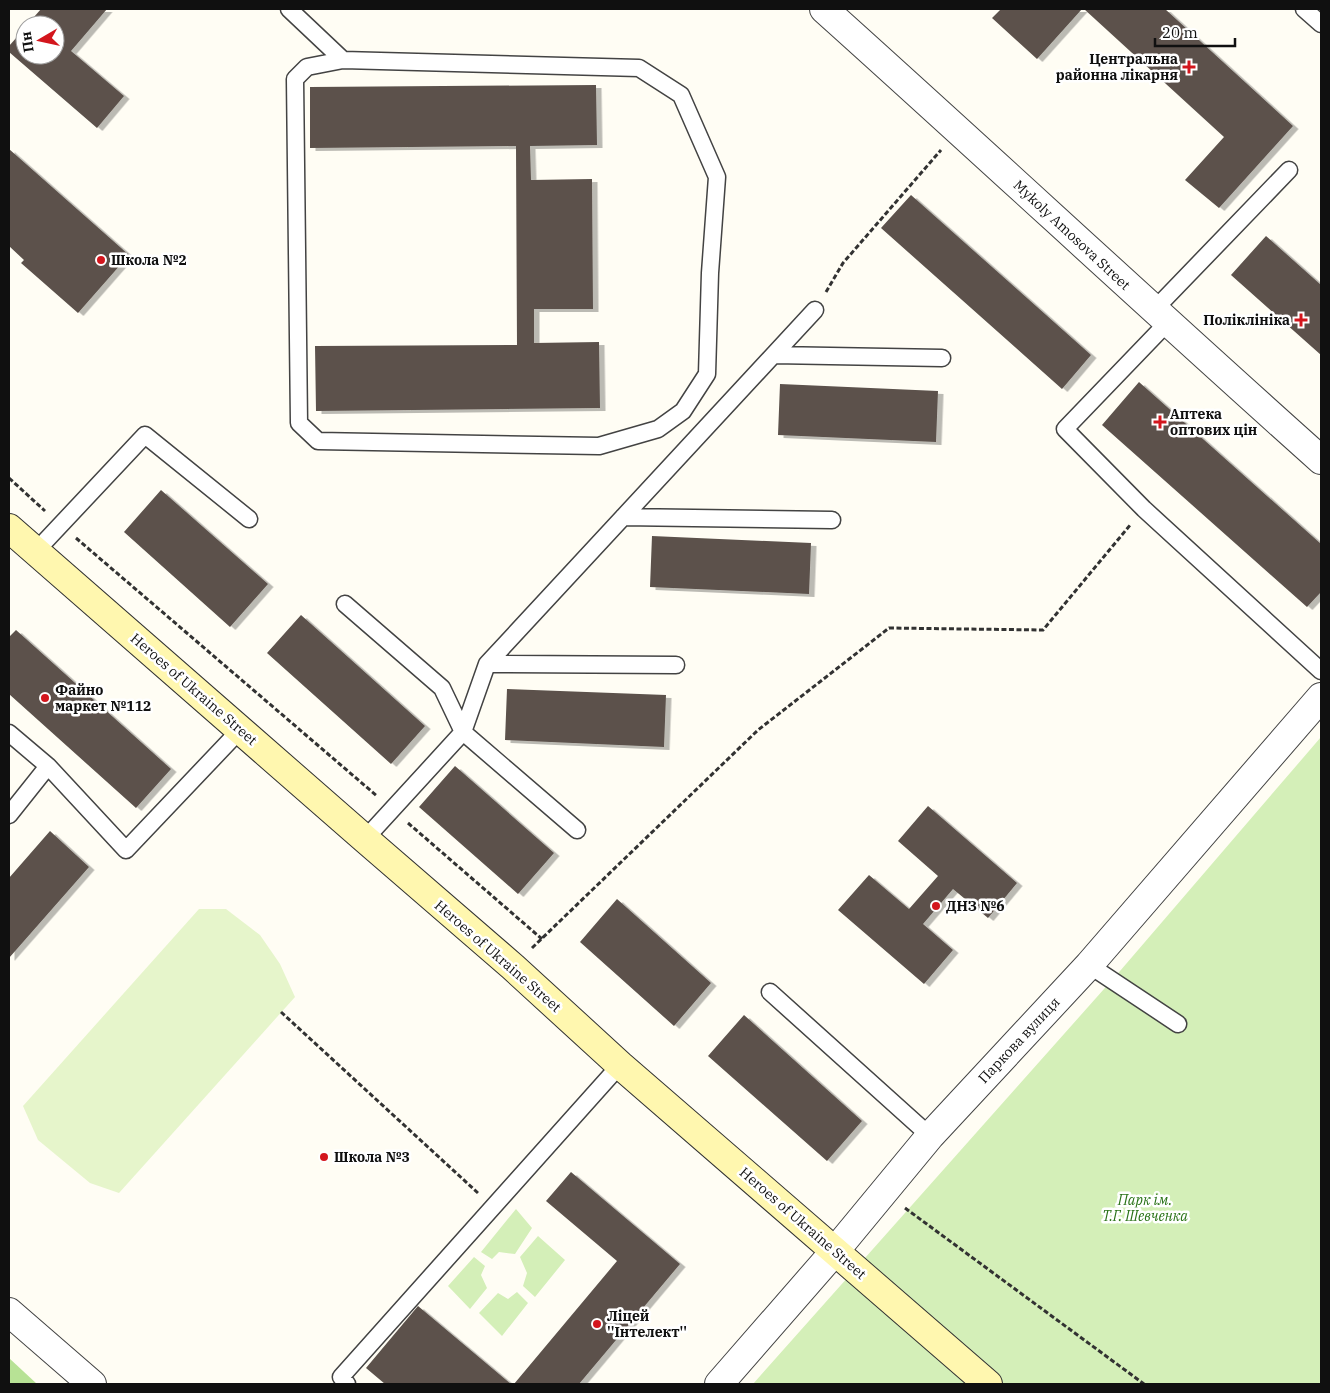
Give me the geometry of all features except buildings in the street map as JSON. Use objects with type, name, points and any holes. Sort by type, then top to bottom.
[{"type":"main road","name":"Heroes of Ukraine Street","points":[[9,528],[513,967],[620,1065],[988,1384]]},
{"type":"street","name":"Mykoly Amosova Street","points":[[824,9],[1321,460]]},
{"type":"street","name":"Паркова вулиця","points":[[719,1384],[836,1251],[930,1136],[1089,965],[1321,697]]},
{"type":"street","points":[[9,1312],[92,1384]]},
{"type":"lane","points":[[289,9],[343,60],[639,68],[681,95],[717,177],[710,273],[707,374],[683,411],[658,429],[599,446],[318,441],[300,423],[295,79],[307,67],[343,60]]},
{"type":"lane","points":[[1304,9],[1321,24]]},
{"type":"lane","points":[[1289,170],[1065,429],[1144,508],[1321,671]]},
{"type":"lane","points":[[364,839],[463,732],[487,664],[815,310]]},
{"type":"lane","points":[[774,355],[942,358]]},
{"type":"lane","points":[[36,551],[145,434],[249,519]]},
{"type":"lane","points":[[623,517],[832,520]]},
{"type":"lane","points":[[345,604],[442,688],[463,732],[578,830]]},
{"type":"lane","points":[[487,664],[676,666]]},
{"type":"lane","points":[[9,733],[48,766],[126,850],[240,730]]},
{"type":"lane","points":[[9,815],[48,766]]},
{"type":"lane","points":[[1089,965],[1178,1024]]},
{"type":"lane","points":[[770,992],[930,1136]]},
{"type":"lane","points":[[347,1384],[341,1377],[620,1065]]},
{"type":"path","points":[[815,310],[843,263],[959,130]]},
{"type":"path","points":[[9,478],[61,525],[542,939]]},
{"type":"path","points":[[513,967],[758,730],[889,628],[1043,630],[1144,508]]},
{"type":"path","points":[[281,1012],[494,1207]]},
{"type":"path","points":[[884,1192],[1144,1384]]},
{"type":"green space","name":"Парк ім. Т.Г. Шевченка","points":[[1321,737],[1321,1384],[753,1384],[1120,971]]},
{"type":"green space","points":[[199,909],[226,909],[260,935],[280,964],[295,997],[119,1193],[90,1183],[38,1140],[23,1106]]},
{"type":"green space","points":[[516,1209],[532,1228],[515,1254],[499,1252],[492,1259],[481,1252]]},
{"type":"green space","points":[[538,1236],[565,1260],[535,1297],[523,1286],[527,1273],[520,1257]]},
{"type":"green space","points":[[474,1257],[485,1266],[481,1275],[487,1288],[470,1309],[448,1286]]},
{"type":"green space","points":[[517,1292],[528,1303],[502,1336],[479,1313],[498,1293],[508,1299]]},
{"type":"green space","points":[[9,1358],[37,1384],[9,1384]]},
{"type":"place","name":"Центральна районна лікарня","points":[[1189,67]]},
{"type":"place","name":"Школа №2","points":[[101,260]]},
{"type":"place","name":"Поліклініка","points":[[1301,320]]},
{"type":"place","name":"Аптека оптових цін","points":[[1160,422]]},
{"type":"place","name":"Файно маркет №112","points":[[45,698]]},
{"type":"place","name":"ДНЗ №6","points":[[936,906]]},
{"type":"place","name":"Школа №3","points":[[324,1157]]},
{"type":"place","name":"Ліцей ''Інтелект''","points":[[597,1324]]}]
